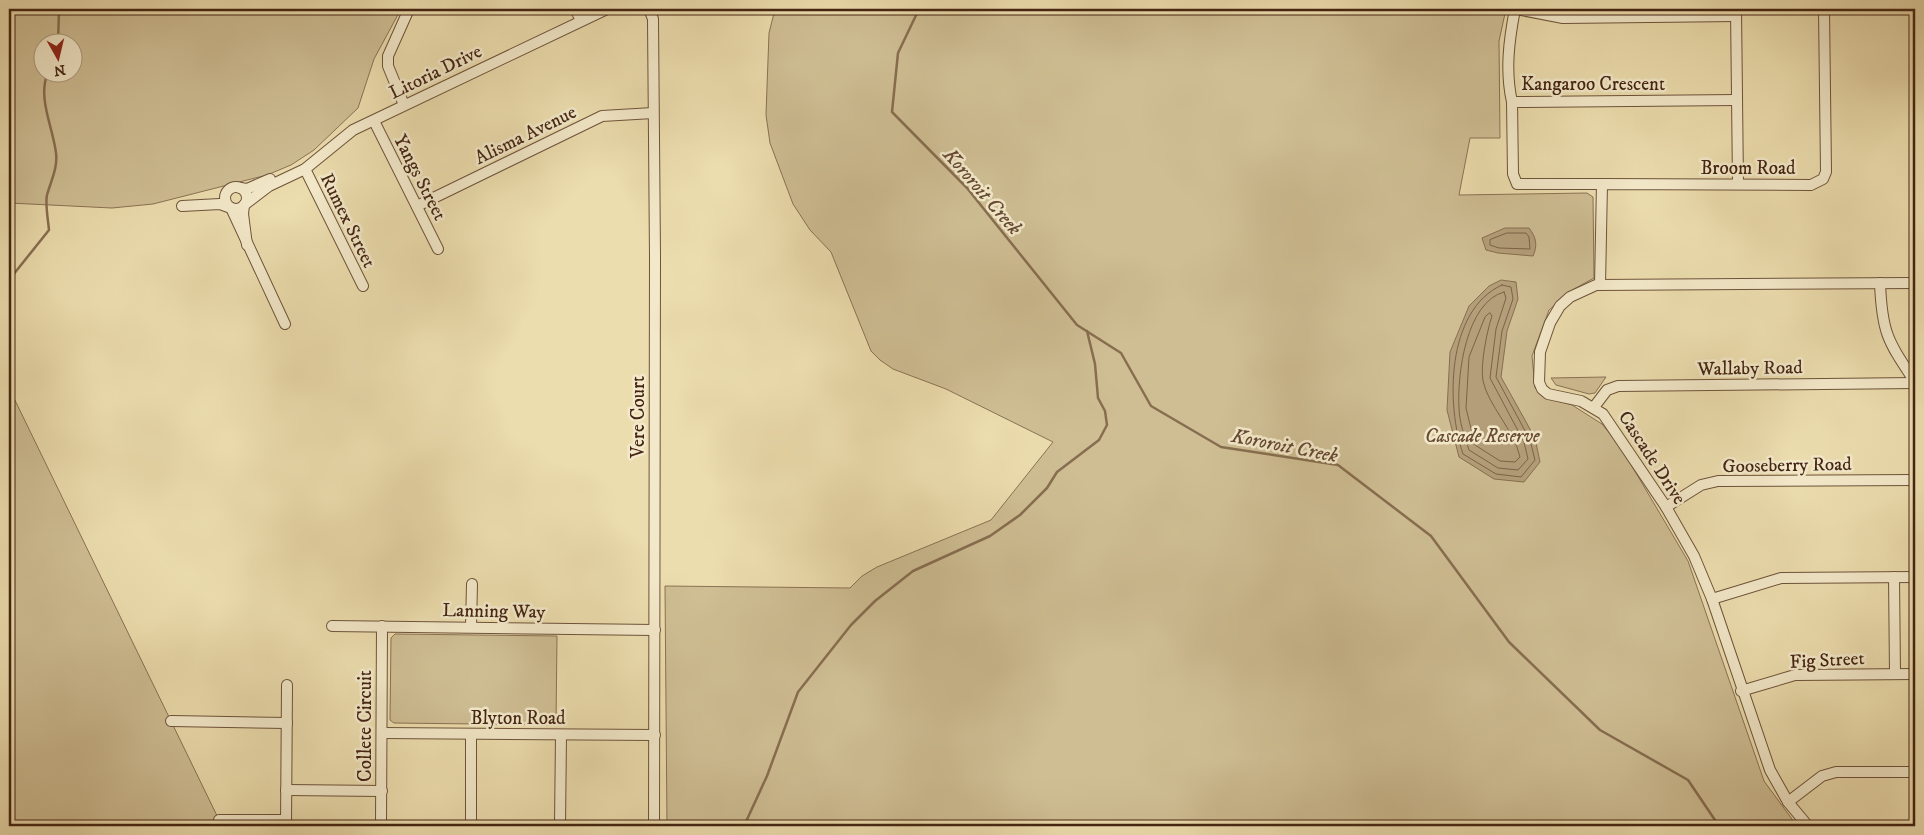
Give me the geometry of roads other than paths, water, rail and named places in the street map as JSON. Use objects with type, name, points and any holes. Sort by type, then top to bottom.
[{"type":"street","points":[[404,105],[388,66],[388,56],[409,9]]},
{"type":"street","points":[[576,9],[580,20]]},
{"type":"street","name":"Litoria Drive","points":[[286,177],[270,179],[247,189],[233,188],[227,192],[193,200],[182,206],[220,204],[231,208],[238,208],[258,192],[305,169],[354,130],[580,20],[607,9]]},
{"type":"street","name":"Vere Court","points":[[649,9],[652,19],[653,113],[654,826]]},
{"type":"street","points":[[1516,9],[1563,18],[1736,12],[1738,184]]},
{"type":"street","name":"Kangaroo Crescent","points":[[1516,9],[1508,44],[1509,88],[1512,102],[1737,100]]},
{"type":"street","name":"Broom Road","points":[[1512,102],[1512,174],[1517,184],[1811,185],[1818,183],[1825,176],[1824,9]]},
{"type":"street","name":"Alisma Avenue","points":[[417,206],[602,116],[653,113]]},
{"type":"street","name":"Yangs Street","points":[[374,120],[438,249]]},
{"type":"street","name":"Rumex Street","points":[[305,169],[363,286]]},
{"type":"street","points":[[1600,285],[1602,184]]},
{"type":"street","points":[[240,188],[246,195],[243,214],[247,245]]},
{"type":"street","points":[[227,192],[225,199],[286,324]]},
{"type":"street","name":"Cascade Drive","points":[[1808,826],[1788,802],[1770,770],[1741,691],[1712,599],[1694,556],[1666,507],[1603,414],[1594,407],[1567,397],[1548,394],[1542,389],[1539,382],[1538,367],[1540,352],[1550,323],[1560,306],[1584,289],[1600,285],[1915,282]]},
{"type":"street","points":[[1880,283],[1881,314],[1885,333],[1915,383]]},
{"type":"street","name":"Wallaby Road","points":[[1594,407],[1607,390],[1618,386],[1915,383]]},
{"type":"street","name":"Gooseberry Road","points":[[1666,507],[1701,485],[1718,482],[1915,480]]},
{"type":"street","points":[[1894,577],[1895,674]]},
{"type":"street","points":[[1712,599],[1781,578],[1915,577]]},
{"type":"street","points":[[471,628],[472,584]]},
{"type":"street","name":"Lanning Way","points":[[332,626],[655,630]]},
{"type":"street","name":"Collete Circuit","points":[[381,826],[382,626]]},
{"type":"street","name":"Fig Street","points":[[1741,691],[1794,675],[1915,674]]},
{"type":"street","points":[[219,820],[286,823],[287,685]]},
{"type":"street","points":[[171,721],[187,716],[287,723]]},
{"type":"street","name":"Blyton Road","points":[[382,733],[655,735]]},
{"type":"street","points":[[471,734],[471,826]]},
{"type":"street","points":[[560,826],[562,735]]},
{"type":"street","points":[[1788,802],[1822,776],[1836,772],[1915,772]]},
{"type":"street","points":[[286,790],[382,791]]},
{"type":"water","points":[[1505,228],[1529,228],[1535,241],[1533,256],[1486,250],[1482,238]]},
{"type":"water","points":[[1501,280],[1516,282],[1518,299],[1507,331],[1501,377],[1535,438],[1540,462],[1524,482],[1494,479],[1459,457],[1447,410],[1450,352],[1469,306],[1489,286]]},
{"type":"waterway","points":[[57,9],[59,11],[58,32]]},
{"type":"waterway","name":"Kororoit Creek","points":[[919,9],[898,53],[892,112],[967,188],[1077,325],[1121,353],[1151,406],[1221,447],[1338,465],[1431,536],[1509,642],[1600,730],[1688,780],[1719,826]]},
{"type":"waterway","points":[[9,280],[49,230],[46,199],[55,169],[56,158],[45,102],[45,82]]},
{"type":"waterway","points":[[744,826],[767,776],[798,692],[851,625],[875,601],[913,571],[990,536],[1020,515],[1047,488],[1057,472],[1099,440],[1107,425],[1105,411],[1098,398],[1095,364],[1087,331]]},
{"type":"park label","name":"Cascade Reserve","points":[[1482,435]]}]
